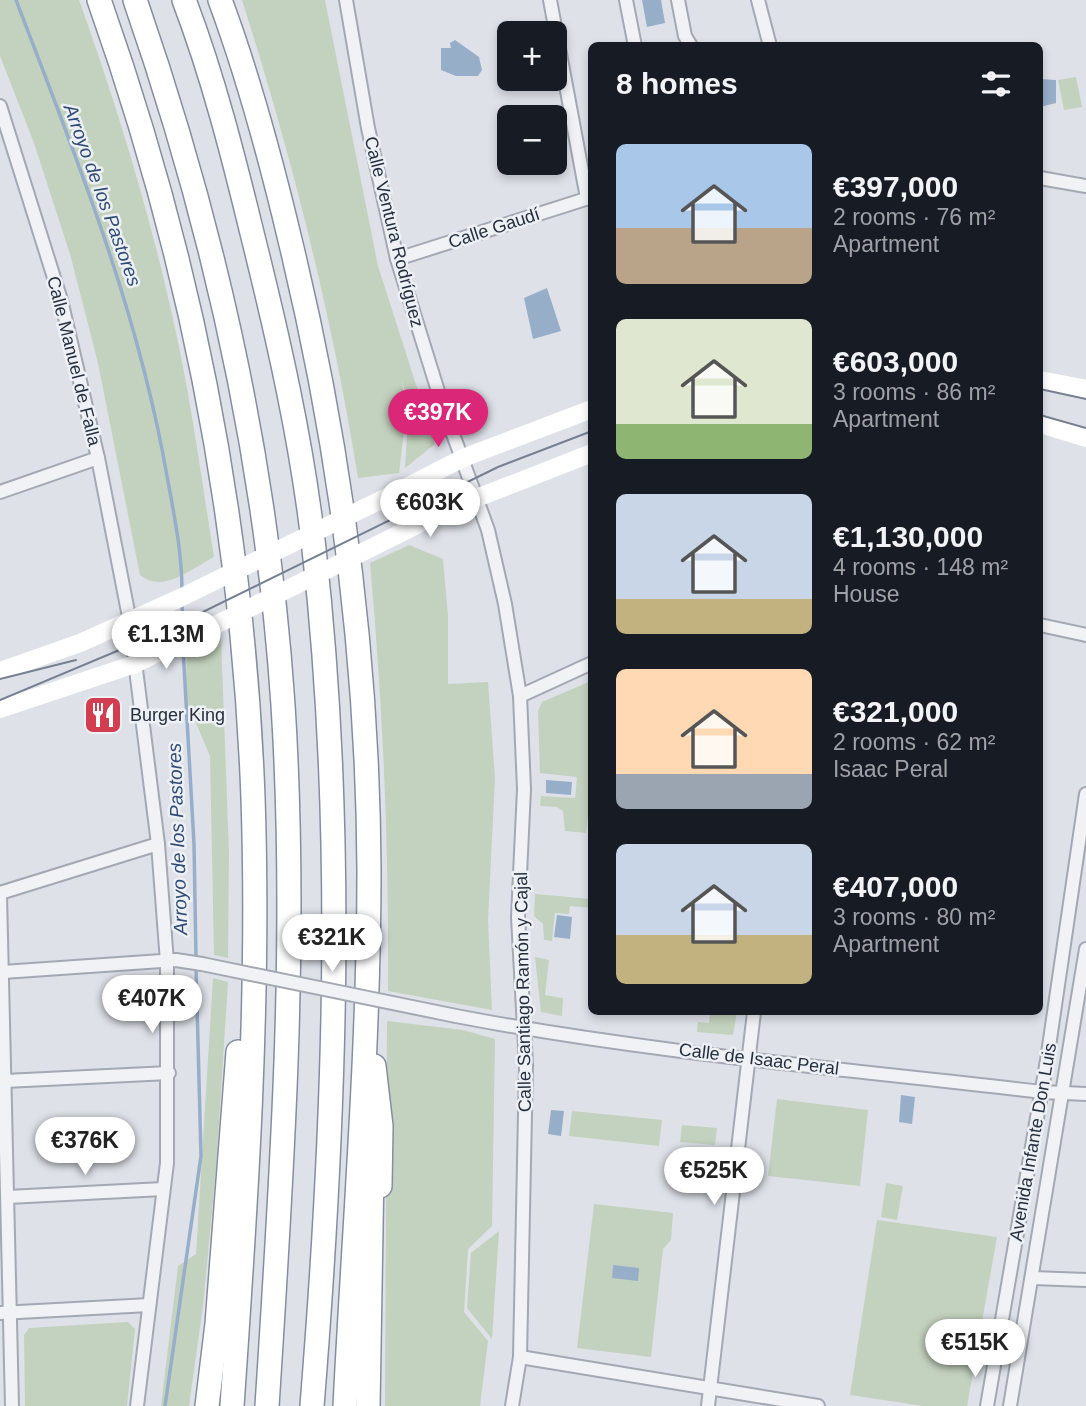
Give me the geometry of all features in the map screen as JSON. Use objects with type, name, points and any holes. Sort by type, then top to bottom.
[{"type":"highway","points":[[99,0],[155,171],[203,371],[239,602],[253,798],[255,959],[247,1187],[232,1406]]},
{"type":"highway","points":[[135,0],[199,202],[233,341],[264,521],[283,704],[288,884],[286,1055],[267,1406]]},
{"type":"highway","points":[[184,0],[223,120],[278,338],[303,468],[327,688],[333,902],[331,1072],[313,1406]]},
{"type":"highway","points":[[220,0],[254,105],[311,327],[342,506],[362,704],[369,868],[368,942],[345,1406]]},
{"type":"highway","points":[[206,1406],[217,1324],[241,1018],[245,925],[242,777],[247,713]]},
{"type":"highway","points":[[368,942],[374,1066],[368,1406]]},
{"type":"highway","points":[[374,1066],[381,1126],[378,1248],[381,1406]]},
{"type":"street","name":"Calle Ventura Rodríguez","points":[[346,0],[368,128],[397,259],[442,404],[463,458]]},
{"type":"street","points":[[550,0],[588,193]]},
{"type":"street","points":[[626,0],[634,42]]},
{"type":"street","points":[[678,0],[689,42]]},
{"type":"street","points":[[758,0],[769,42]]},
{"type":"street","name":"Calle Manuel de Falla","points":[[1,111],[61,300],[97,458],[130,622],[159,844],[167,962],[169,1073],[163,1189],[138,1406]]},
{"type":"street","points":[[1043,179],[1086,186]]},
{"type":"street","name":"Calle Gaudí","points":[[397,259],[588,198]]},
{"type":"street","points":[[1043,381],[1086,390]]},
{"type":"street","points":[[0,671],[51,655],[130,622],[463,458],[588,411]]},
{"type":"street","points":[[1043,425],[1086,438]]},
{"type":"street","points":[[0,709],[135,664],[477,497],[588,455]]},
{"type":"street","points":[[0,492],[97,458]]},
{"type":"street","name":"Calle Santiago Ramón y Cajal","points":[[463,458],[477,497],[505,604],[520,696],[524,789],[518,929],[526,1029],[520,1357],[512,1406]]},
{"type":"street","points":[[1043,626],[1086,635]]},
{"type":"street","points":[[520,696],[588,665]]},
{"type":"street","name":"Avenida Infante Don Luis","points":[[987,1406],[1042,1092],[1086,794]]},
{"type":"street","points":[[12,1406],[5,1312],[8,1197],[0,894],[159,844]]},
{"type":"street","name":"Avenida Infante Don Luis","points":[[1010,1406],[1086,949]]},
{"type":"street","name":"Calle de Isaac Peral","points":[[3,972],[176,960],[526,1029],[749,1058],[1042,1092],[1086,1094]]},
{"type":"street","points":[[708,1406],[754,1015]]},
{"type":"street","points":[[5,1081],[169,1073]]},
{"type":"street","points":[[8,1197],[163,1189]]},
{"type":"street","points":[[1033,1278],[1086,1280]]},
{"type":"street","points":[[5,1312],[149,1306]]},
{"type":"street","points":[[520,1357],[818,1406]]},
{"type":"green space","points":[[0,0],[79,0],[136,174],[180,352],[214,557],[167,581],[149,580],[140,575],[98,363],[70,254],[34,143],[0,56]]},
{"type":"green space","points":[[242,0],[325,0],[378,266],[435,444],[405,468],[409,403],[401,379],[407,405],[399,473],[358,478],[336,357],[309,237],[278,118]]},
{"type":"green space","points":[[1076,77],[1082,107],[1064,110],[1058,80]]},
{"type":"green space","points":[[409,545],[443,559],[448,616],[448,684],[488,682],[495,778],[488,920],[492,1010],[388,991],[384,777],[370,563]]},
{"type":"green space","points":[[221,637],[229,853],[228,958],[214,955],[210,756],[185,697],[187,654]]},
{"type":"green space","points":[[588,682],[586,833],[565,831],[563,811],[557,807],[540,806],[541,796],[575,798],[577,777],[540,773],[538,711],[542,702]]},
{"type":"green space","points":[[535,894],[588,899],[588,908],[570,906],[569,914],[555,913],[552,941],[544,940],[543,924],[534,916]]},
{"type":"green space","points":[[535,957],[549,960],[545,995],[563,998],[562,1016],[541,1012]]},
{"type":"green space","points":[[213,978],[228,982],[216,1169],[203,1306],[189,1406],[161,1406],[178,1266],[196,1254]]},
{"type":"green space","points":[[710,1015],[736,1015],[733,1035],[697,1032],[698,1022],[709,1023]]},
{"type":"green space","points":[[387,1021],[463,1030],[495,1039],[492,1226],[468,1249],[464,1312],[488,1341],[480,1406],[385,1406]]},
{"type":"green space","points":[[777,1099],[868,1110],[860,1186],[768,1176]]},
{"type":"green space","points":[[572,1111],[662,1120],[659,1146],[569,1136]]},
{"type":"green space","points":[[682,1125],[717,1128],[715,1145],[680,1142]]},
{"type":"green space","points":[[886,1183],[903,1186],[897,1220],[881,1217]]},
{"type":"green space","points":[[594,1204],[673,1213],[671,1240],[663,1249],[651,1357],[577,1348]]},
{"type":"green space","points":[[877,1220],[997,1237],[967,1406],[923,1406],[850,1395]]},
{"type":"green space","points":[[499,1231],[492,1339],[467,1308],[471,1253]]},
{"type":"green space","points":[[128,1322],[135,1329],[127,1406],[25,1406],[24,1335],[29,1328]]},
{"type":"water","points":[[642,0],[661,0],[665,23],[647,27]]},
{"type":"water","points":[[455,40],[479,57],[482,70],[478,76],[456,76],[441,70],[441,48],[451,48],[450,43]]},
{"type":"water","points":[[1043,79],[1056,80],[1056,103],[1043,106]]},
{"type":"water","points":[[547,288],[561,331],[533,339],[524,298]]},
{"type":"water","points":[[546,780],[572,782],[571,795],[546,793]]},
{"type":"water","points":[[557,915],[572,917],[570,939],[554,937]]},
{"type":"water","points":[[901,1095],[915,1097],[912,1124],[899,1122]]},
{"type":"water","points":[[551,1110],[564,1111],[561,1136],[548,1134]]},
{"type":"water","points":[[613,1265],[639,1268],[638,1281],[612,1278]]},
{"type":"waterway","name":"Arroyo de los Pastores","points":[[16,0],[103,234],[140,353],[155,414],[172,505],[179,547],[182,591]]},
{"type":"waterway","name":"Arroyo de los Pastores","points":[[182,603],[183,633]]},
{"type":"waterway","name":"Arroyo de los Pastores","points":[[183,648],[194,844],[196,958]]},
{"type":"waterway","name":"Arroyo de los Pastores","points":[[165,1406],[201,1156],[196,966]]},
{"type":"tram line","points":[[1043,390],[1086,399]]},
{"type":"tram line","points":[[1043,416],[1086,428]]},
{"type":"tram line","points":[[0,700],[160,633],[498,467],[588,433]]},
{"type":"tram line","points":[[0,679],[76,660]]},
{"type":"place","name":"Burger King","points":[[103,715]]}]
